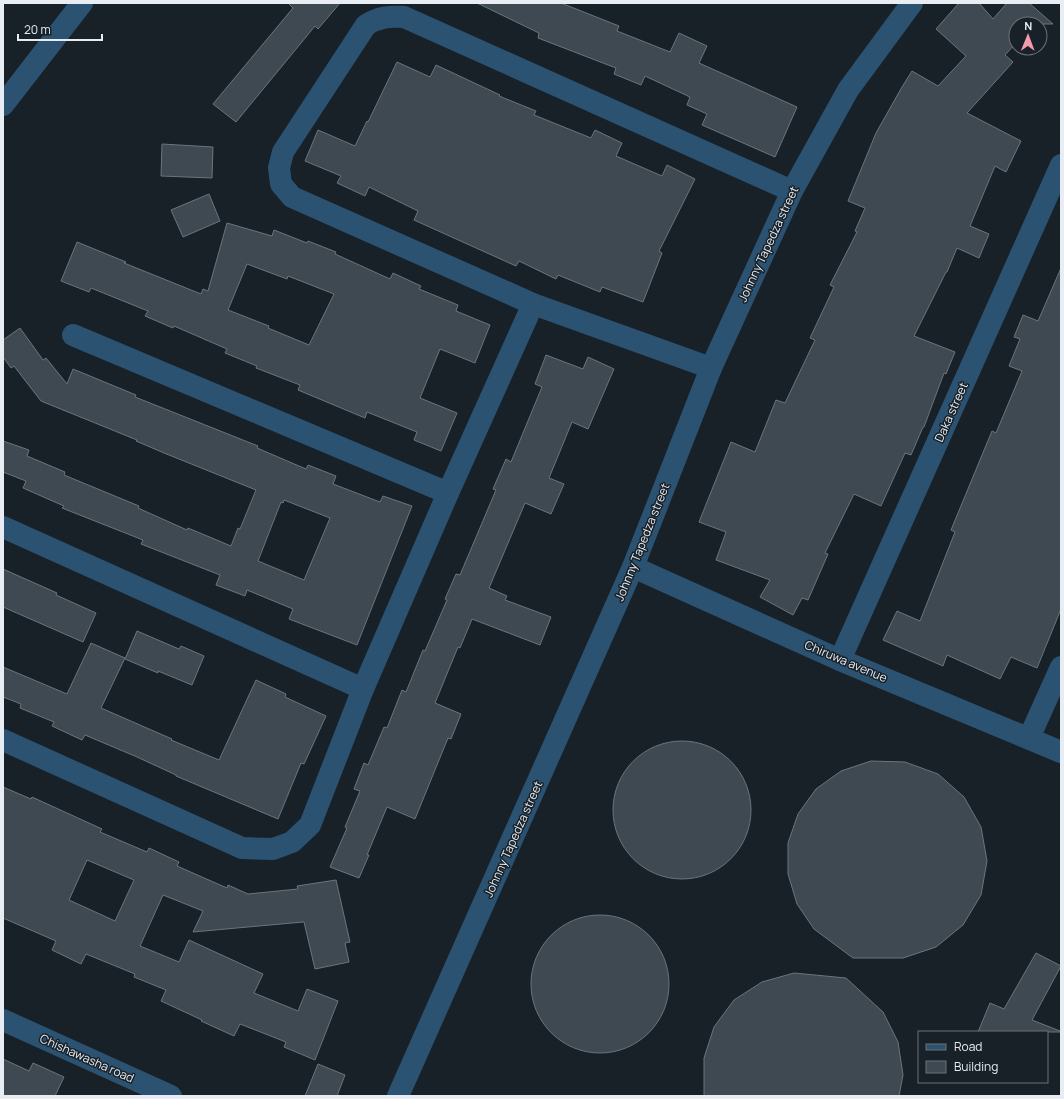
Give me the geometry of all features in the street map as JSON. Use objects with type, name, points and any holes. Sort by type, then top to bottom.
[{"type":"street","points":[[3,105],[82,3]]},
{"type":"street","name":"Johnny Tapedza street","points":[[398,1096],[633,568],[710,368],[792,191],[848,90],[912,3]]},
{"type":"street","points":[[710,368],[533,304],[292,197],[281,184],[279,168],[283,152],[366,25],[376,19],[387,16],[404,17],[792,191]]},
{"type":"street","name":"Daka street","points":[[840,660],[1061,165]]},
{"type":"street","points":[[3,740],[242,848],[273,849],[292,842],[310,825],[363,689],[448,493],[533,304]]},
{"type":"street","points":[[73,335],[448,493]]},
{"type":"street","points":[[3,527],[363,689]]},
{"type":"street","name":"Chiruwa avenue","points":[[633,568],[840,660],[1061,752]]},
{"type":"street","points":[[1029,738],[1061,667]]},
{"type":"street","name":"Chishawasha road","points":[[3,1020],[171,1096]]},
{"type":"building","points":[[288,3],[340,3],[318,29],[315,26],[236,122],[213,104],[293,8]]},
{"type":"building","points":[[477,3],[561,3],[619,26],[617,31],[670,52],[679,33],[707,46],[699,63],[797,107],[775,157],[702,125],[707,114],[687,105],[690,97],[645,76],[641,85],[614,74],[616,68],[538,38],[539,33]]},
{"type":"building","points":[[959,3],[979,3],[993,19],[1007,3],[1029,3],[1044,16],[1008,16],[1008,52],[1005,55],[1013,62],[967,113],[1021,141],[1006,172],[995,166],[970,226],[989,234],[979,258],[957,248],[947,272],[914,336],[955,352],[946,374],[944,373],[924,427],[911,455],[905,453],[881,506],[854,494],[825,553],[828,554],[808,600],[802,598],[793,615],[760,597],[770,580],[716,560],[726,532],[699,522],[731,442],[755,452],[776,400],[785,403],[815,340],[810,338],[834,287],[830,285],[857,232],[855,231],[865,208],[848,201],[876,133],[902,87],[912,71],[938,86],[966,56],[936,29]]},
{"type":"building","points":[[1048,20],[1053,24],[1048,24]]},
{"type":"building","points":[[397,62],[430,77],[436,65],[500,95],[499,96],[536,111],[534,115],[591,138],[595,130],[622,143],[616,156],[662,176],[667,165],[695,179],[659,251],[662,253],[643,302],[602,287],[600,292],[558,275],[556,279],[519,261],[516,266],[414,220],[418,211],[369,187],[365,196],[337,183],[341,176],[305,161],[318,130],[355,146]]},
{"type":"building","points":[[162,144],[213,147],[212,178],[161,176]]},
{"type":"building","points":[[209,194],[220,221],[183,237],[171,210]]},
{"type":"building","points":[[227,223],[272,236],[274,230],[307,243],[308,241],[336,252],[335,254],[390,279],[393,273],[421,286],[419,289],[458,305],[456,311],[490,325],[475,363],[440,349],[420,398],[457,413],[441,451],[414,440],[417,432],[367,412],[365,418],[298,390],[300,385],[256,368],[257,366],[225,353],[227,349],[174,326],[173,328],[145,316],[148,311],[91,288],[89,292],[61,281],[77,242],[201,294],[203,289],[208,291]],"holes":[[[247,264],[287,279],[288,276],[334,294],[309,345],[268,328],[269,326],[228,310]]]},
{"type":"building","points":[[1061,268],[1061,609],[1037,668],[1011,657],[1000,679],[947,655],[943,666],[883,640],[897,611],[920,621],[955,532],[951,530],[992,431],[996,433],[1022,371],[1009,366],[1020,339],[1014,337],[1023,315],[1038,321]]},
{"type":"building","points":[[20,328],[43,360],[46,358],[67,384],[73,369],[136,395],[135,397],[258,446],[257,448],[306,469],[308,465],[336,476],[333,484],[380,502],[383,496],[412,506],[357,645],[289,619],[293,609],[247,590],[245,596],[216,585],[220,575],[141,544],[143,540],[62,508],[64,506],[23,488],[26,481],[3,472],[3,441],[29,450],[27,456],[65,472],[64,475],[139,506],[138,508],[187,530],[188,528],[231,546],[238,528],[240,529],[256,490],[41,401],[14,366],[11,368],[3,357],[3,340]],"holes":[[[284,500],[330,518],[304,580],[258,561],[281,502],[283,503]]]},
{"type":"building","points":[[546,355],[583,369],[588,357],[614,369],[588,429],[572,422],[549,478],[564,484],[551,514],[525,503],[489,588],[507,596],[505,600],[551,617],[540,645],[472,619],[460,648],[458,647],[435,703],[461,714],[451,739],[448,738],[415,819],[387,807],[359,878],[330,867],[347,828],[345,827],[360,791],[354,789],[364,763],[368,765],[384,727],[387,728],[402,690],[406,692],[423,650],[425,651],[447,600],[445,599],[456,574],[460,575],[496,490],[493,489],[506,459],[511,462],[542,387],[535,384]]},
{"type":"building","points":[[3,569],[57,593],[56,595],[96,613],[83,642],[3,607]]},
{"type":"building","points":[[137,631],[179,649],[181,646],[204,656],[192,685],[125,659]]},
{"type":"building","points":[[91,643],[125,658],[101,708],[219,760],[256,680],[286,694],[285,697],[326,716],[304,764],[301,763],[278,819],[176,776],[137,757],[85,735],[82,740],[52,726],[54,722],[20,708],[21,704],[3,697],[3,667],[67,694]]},
{"type":"building","points":[[675,741],[689,741],[715,749],[731,761],[743,777],[746,784],[750,797],[750,823],[746,836],[743,843],[731,859],[715,871],[708,874],[689,879],[675,879],[649,871],[633,859],[621,843],[618,836],[613,817],[613,803],[621,777],[633,761],[649,749],[656,746]]},
{"type":"building","points":[[871,761],[905,762],[938,774],[964,797],[981,827],[987,861],[981,895],[963,925],[936,947],[903,958],[853,958],[814,929],[797,904],[788,874],[788,843],[798,814],[816,789],[841,771]]},
{"type":"building","points":[[3,787],[31,799],[32,797],[102,829],[100,832],[147,852],[149,848],[179,862],[177,866],[227,888],[228,885],[248,894],[298,889],[297,886],[336,880],[350,942],[345,943],[349,962],[315,969],[304,922],[193,932],[203,911],[163,895],[140,946],[179,962],[189,940],[263,974],[254,993],[298,1011],[307,989],[338,1001],[315,1060],[284,1047],[286,1042],[240,1024],[234,1036],[201,1021],[202,1020],[161,1001],[166,990],[134,977],[135,974],[86,954],[81,964],[52,950],[56,941],[3,918]],"holes":[[[87,860],[134,880],[115,921],[69,900]]]},
{"type":"building","points":[[593,915],[607,915],[633,923],[649,935],[661,951],[664,958],[668,971],[668,997],[664,1010],[661,1017],[649,1033],[633,1045],[626,1048],[607,1053],[593,1053],[567,1045],[551,1033],[539,1017],[536,1010],[531,991],[531,977],[539,951],[551,935],[567,923],[574,920]]},
{"type":"building","points":[[1036,953],[1061,966],[1032,1020],[1060,1032],[978,1031],[990,1003],[1004,1009]]},
{"type":"building","points":[[794,973],[846,978],[883,1012],[898,1042],[903,1075],[899,1096],[704,1096],[704,1058],[714,1027],[734,1000],[762,982]]},
{"type":"building","points":[[3,1059],[29,1071],[33,1063],[64,1077],[55,1096],[3,1096]]},
{"type":"building","points":[[318,1064],[345,1075],[337,1096],[305,1096]]}]
